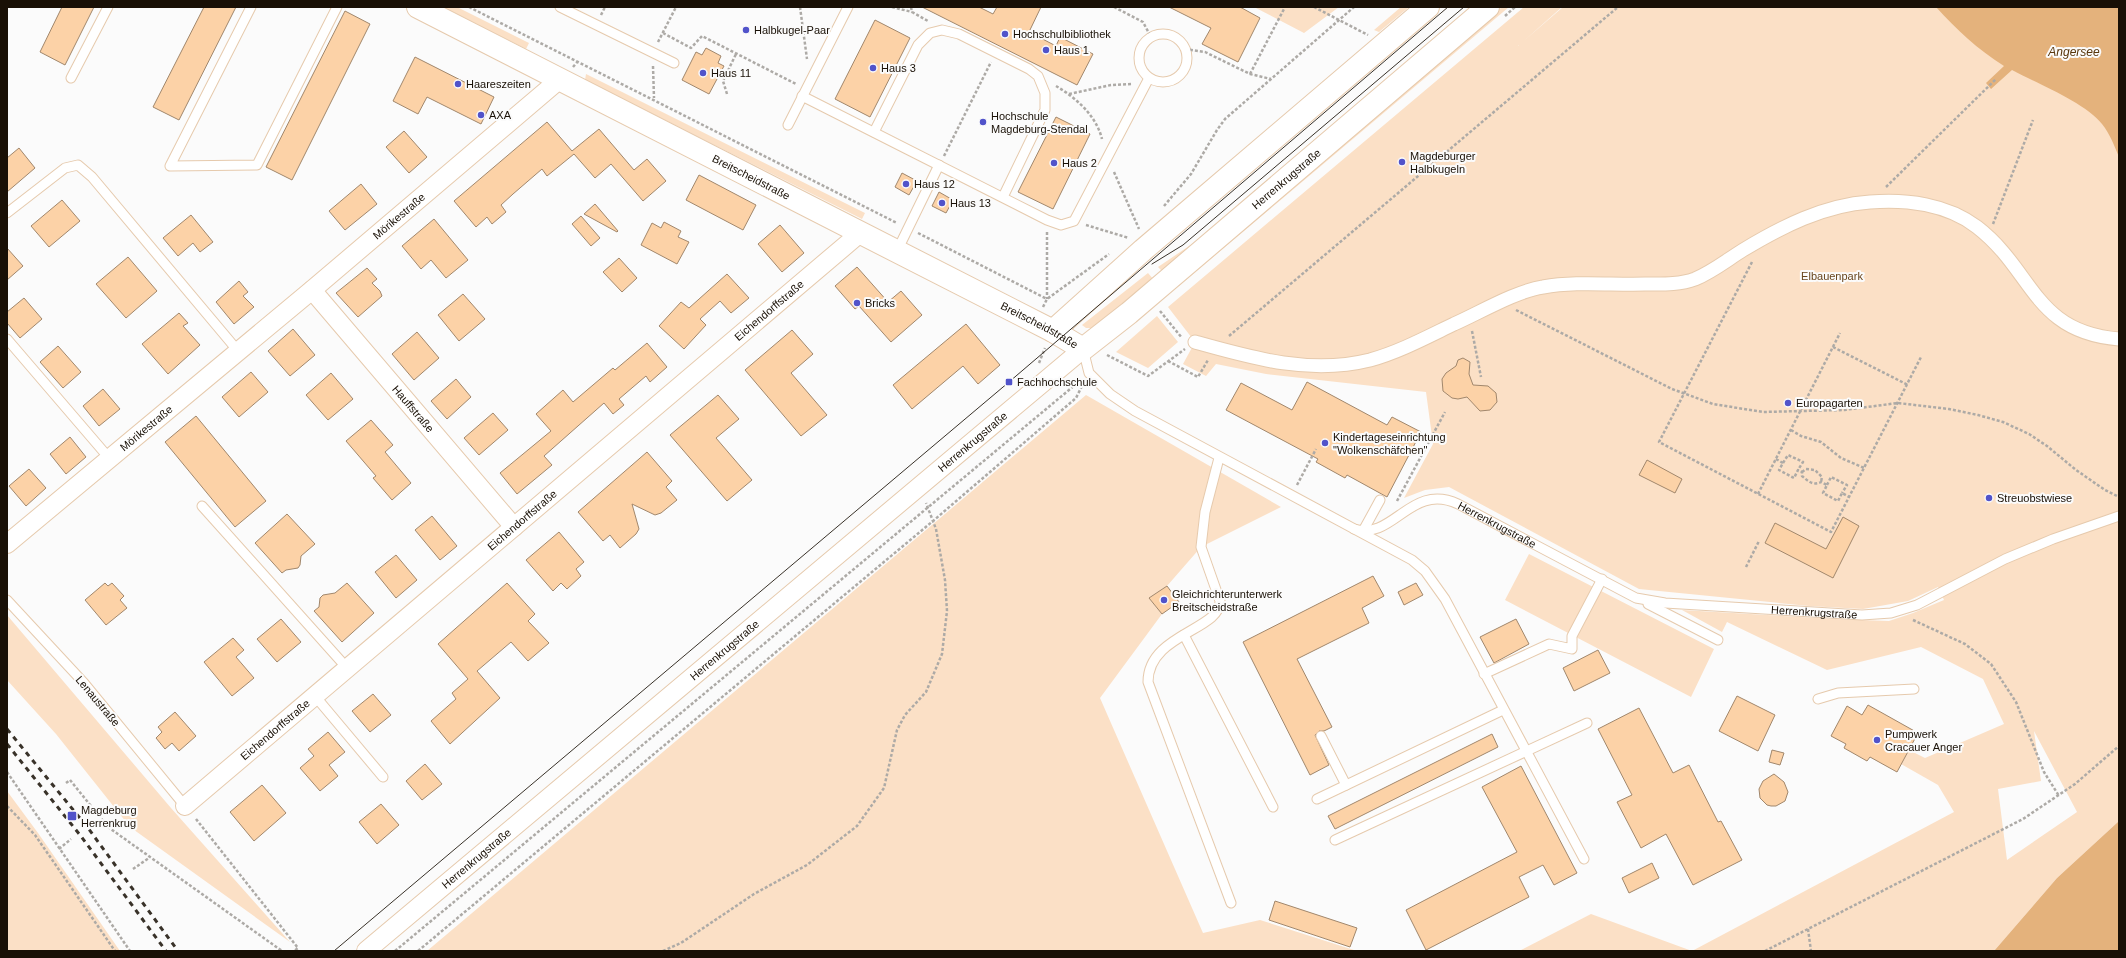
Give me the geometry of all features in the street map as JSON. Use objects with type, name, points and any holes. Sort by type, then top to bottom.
[{"type":"street","name":"Breitscheidstraße","points":[[418,7],[896,252],[1049,338],[1083,349]]},
{"type":"street","points":[[1049,338],[1143,250],[1428,7]]},
{"type":"street","name":"Herrenkrugstraße","points":[[366,951],[1083,349],[1129,313],[1488,7]]},
{"type":"street","name":"Mörikestraße","points":[[7,544],[312,290],[559,80]]},
{"type":"street","points":[[1195,342],[1282,364],[1310,366],[1348,364],[1370,360],[1393,352],[1530,290],[1545,286],[1668,284],[1691,280],[1765,237],[1813,215],[1840,206],[1872,202],[1910,203],[1944,209],[1968,221],[1988,237],[2053,315],[2068,325],[2088,334],[2119,339]]},
{"type":"street","name":"Eichendorffstraße","points":[[185,806],[860,234]]},
{"type":"street","name":"Hauffstraße","points":[[312,290],[514,527]]},
{"type":"lane","points":[[71,78],[108,7]]},
{"type":"lane","points":[[251,7],[170,166],[257,165],[337,7]]},
{"type":"lane","points":[[560,7],[674,63]]},
{"type":"lane","points":[[788,125],[848,7]]},
{"type":"lane","points":[[874,132],[918,45],[930,33],[942,30],[959,34],[1029,69],[1038,76],[1045,93],[1045,110],[1003,197]]},
{"type":"lane","points":[[1159,34],[1171,35],[1181,42],[1186,49],[1186,64],[1178,77],[1164,82],[1148,80],[1141,68],[1139,57],[1142,45],[1151,37],[1159,34]]},
{"type":"lane","points":[[806,89],[874,132],[1047,220],[1061,225],[1074,221],[1148,80]]},
{"type":"lane","points":[[7,213],[65,168],[78,165],[92,177],[238,351]]},
{"type":"lane","points":[[896,252],[939,165]]},
{"type":"lane","name":"Mörikestraße","points":[[7,339],[109,458]]},
{"type":"lane","points":[[1083,349],[1089,372],[1110,394],[1135,411],[1291,496],[1359,530],[1412,560],[1425,572],[1439,591],[1584,859]]},
{"type":"lane","points":[[1220,458],[1205,512],[1201,547],[1220,601],[1220,608],[1212,618],[1169,644],[1155,659],[1149,674],[1149,686],[1231,903]]},
{"type":"lane","name":"Herrenkrugstraße","points":[[1359,530],[1384,526],[1416,505],[1425,501],[1442,499],[1458,504],[1718,640]]},
{"type":"lane","points":[[1359,530],[1380,500]]},
{"type":"lane","points":[[202,506],[347,668]]},
{"type":"lane","name":"Herrenkrugstraße","points":[[1636,598],[1665,603],[1838,614],[1891,613],[1917,605],[1941,594],[2005,559],[2053,539],[2119,516]]},
{"type":"lane","points":[[1484,674],[1549,644],[1572,649],[1572,636],[1602,579]]},
{"type":"lane","name":"Lenaustraße","points":[[7,600],[84,683],[185,806]]},
{"type":"lane","points":[[1184,635],[1273,808]]},
{"type":"lane","points":[[1818,698],[1838,693],[1914,689]]},
{"type":"lane","points":[[315,696],[383,777]]},
{"type":"lane","points":[[1317,799],[1503,710]]},
{"type":"lane","points":[[1335,840],[1587,723]]},
{"type":"lane","points":[[1321,736],[1346,785]]},
{"type":"path","points":[[469,7],[654,98],[897,223]]},
{"type":"path","points":[[654,98],[653,52],[676,7]]},
{"type":"path","points":[[800,7],[806,89]]},
{"type":"path","points":[[892,7],[912,12],[942,30]]},
{"type":"path","points":[[911,7],[912,12]]},
{"type":"path","points":[[1114,7],[1143,22],[1151,37]]},
{"type":"path","points":[[1250,74],[1285,7]]},
{"type":"path","points":[[1314,7],[1386,44]]},
{"type":"path","points":[[1162,207],[1191,174],[1220,124],[1354,7]]},
{"type":"path","points":[[1168,362],[1198,377],[1213,347],[1235,332],[1618,7]]},
{"type":"path","points":[[663,33],[691,48],[702,36],[806,89]]},
{"type":"path","points":[[1186,49],[1205,52],[1250,74],[1271,79]]},
{"type":"path","points":[[727,94],[723,81],[736,54]]},
{"type":"path","points":[[939,165],[990,65]]},
{"type":"path","points":[[1038,76],[1068,94],[1097,123],[1107,158],[1140,229]]},
{"type":"path","points":[[1872,202],[1996,79]]},
{"type":"path","points":[[1068,94],[1111,85],[1148,80]]},
{"type":"path","points":[[1988,237],[2033,120]]},
{"type":"path","points":[[1047,220],[1047,299]]},
{"type":"path","points":[[1074,221],[1129,238]]},
{"type":"path","points":[[1136,232],[1145,224]]},
{"type":"path","points":[[919,234],[1047,299]]},
{"type":"path","points":[[1123,243],[1132,235]]},
{"type":"path","points":[[1765,237],[1659,442],[1831,532],[1908,385],[1921,357]]},
{"type":"path","points":[[1047,299],[1110,252]]},
{"type":"path","points":[[1502,302],[1684,395],[1714,404],[1751,411],[1844,410],[1898,404],[1949,409],[1978,414],[2003,422],[2029,434],[2047,446],[2076,470],[2119,497]]},
{"type":"path","points":[[1159,310],[1174,329]]},
{"type":"path","points":[[1470,317],[1482,377]]},
{"type":"path","points":[[1758,494],[1840,333]]},
{"type":"path","points":[[1039,363],[1049,338]]},
{"type":"path","points":[[1108,354],[1148,376],[1195,342]]},
{"type":"path","points":[[1833,347],[1908,385]]},
{"type":"path","points":[[418,951],[933,521],[1076,398],[1089,372]]},
{"type":"path","name":"Herrenkrugstraße","points":[[395,951],[1089,372]]},
{"type":"path","points":[[1384,526],[1445,412]]},
{"type":"path","points":[[1791,430],[1801,436],[1821,442],[1841,458],[1864,468]]},
{"type":"path","points":[[1291,496],[1316,449]]},
{"type":"path","points":[[1788,455],[1803,462],[1798,470],[1794,478],[1779,470],[1788,455]]},
{"type":"path","points":[[1776,459],[1783,462]]},
{"type":"path","points":[[1802,472],[1806,469],[1814,470],[1822,477],[1821,482]]},
{"type":"path","points":[[1798,470],[1802,472],[1802,476],[1809,482],[1818,484],[1821,482],[1827,485]]},
{"type":"path","points":[[1831,477],[1846,485],[1842,493],[1838,501],[1823,493],[1831,477]]},
{"type":"path","points":[[663,951],[681,943],[754,894],[807,865],[857,826],[884,788],[897,730],[901,720],[926,692],[942,654],[947,612],[942,561],[933,521],[929,507],[918,488]]},
{"type":"path","points":[[1842,493],[1849,497]]},
{"type":"path","points":[[1746,567],[1759,541]]},
{"type":"path","points":[[1891,613],[1919,622],[1951,636],[1979,652],[1992,664],[2016,702],[2044,772],[2059,796]]},
{"type":"path","points":[[1765,951],[2006,829],[2059,796],[2119,746]]},
{"type":"path","points":[[7,772],[130,951]]},
{"type":"path","points":[[66,783],[70,780],[108,827],[149,858],[282,951]]},
{"type":"path","points":[[7,806],[35,835],[115,951]]},
{"type":"path","points":[[185,806],[298,948],[294,951]]},
{"type":"path","points":[[59,849],[71,839]]},
{"type":"path","points":[[133,869],[149,858]]},
{"type":"path","points":[[1808,929],[1811,951]]},
{"type":"green space","points":[[443,7],[457,7],[529,43],[526,49]]},
{"type":"green space","points":[[1254,7],[1339,7],[1304,33]]},
{"type":"green space","points":[[1401,7],[1409,7],[1379,32],[1374,30]]},
{"type":"green space","points":[[1471,7],[1476,7],[1163,272],[1158,267],[1192,244]]},
{"type":"green space","points":[[1502,7],[1509,7],[1179,286],[1173,285]]},
{"type":"green space","name":"Elbauenpark","points":[[1524,7],[1562,7],[1518,46],[1563,7],[2119,7],[2119,821],[2057,878],[1994,951],[1692,951],[1954,812],[1938,785],[1901,764],[1909,750],[1925,758],[2004,724],[1983,679],[1921,647],[1827,670],[1727,622],[1722,632],[1682,610],[1889,621],[1944,600],[1938,587],[1908,601],[1863,609],[1809,606],[1639,589],[1449,487],[1425,490],[1404,498],[1433,444],[1426,392],[1266,374],[1216,364],[1206,376],[1183,364],[1195,342],[1168,307]],"holes":[[[2034,731],[2077,812],[2007,860],[1998,789],[2041,781]]]},
{"type":"green space","points":[[586,74],[865,213],[862,219],[585,80]]},
{"type":"green space","points":[[1148,273],[1154,280],[1094,328],[1086,328],[1082,325]]},
{"type":"green space","points":[[1157,316],[1178,342],[1148,368],[1116,352]]},
{"type":"green space","points":[[1086,395],[1281,507],[1201,547],[1167,586],[1149,598],[1162,614],[1100,698],[1203,933],[1260,920],[1357,951],[427,951]]},
{"type":"green space","points":[[1529,554],[1714,649],[1691,697],[1505,600]]},
{"type":"green space","points":[[7,615],[171,808],[290,942],[130,827],[56,734],[7,680]]},
{"type":"green space","points":[[7,791],[38,833],[120,951],[7,951]]},
{"type":"green space","points":[[1591,914],[1692,951],[1519,951]]},
{"type":"water","name":"Angersee","points":[[1936,7],[2119,7],[2119,157],[2110,136],[2095,116],[2060,94],[2012,70],[1991,89],[1986,83],[2004,66],[1968,39]]},
{"type":"water","points":[[2119,821],[2119,951],[1994,951],[2057,878]]},
{"type":"building","points":[[62,7],[94,7],[65,65],[40,52]]},
{"type":"building","points":[[204,7],[236,7],[179,120],[153,107]]},
{"type":"building","name":"Haus 1","points":[[922,7],[979,7],[993,14],[997,7],[1041,7],[1029,32],[1056,46],[1060,37],[1093,54],[1077,85]]},
{"type":"building","points":[[1169,7],[1240,7],[1260,18],[1238,62],[1202,44],[1211,28]]},
{"type":"building","points":[[345,11],[370,24],[292,180],[266,167]]},
{"type":"building","name":"Haus 3","points":[[875,20],[910,38],[870,117],[835,99]]},
{"type":"building","name":"Haus 11","points":[[706,48],[721,56],[718,63],[724,66],[709,94],[682,80],[696,52],[702,55]]},
{"type":"building","points":[[415,57],[494,97],[481,124],[427,97],[418,114],[393,101]]},
{"type":"building","name":"Haus 2","points":[[1056,117],[1090,134],[1053,209],[1018,192]]},
{"type":"building","points":[[547,122],[572,151],[599,129],[634,170],[647,159],[666,181],[643,201],[611,164],[595,178],[574,154],[547,176],[542,169],[501,205],[506,212],[492,224],[487,217],[476,227],[454,201]]},
{"type":"building","points":[[404,131],[427,157],[409,173],[386,147]]},
{"type":"building","points":[[19,148],[35,168],[7,192],[7,158]]},
{"type":"building","name":"Haus 12","points":[[902,173],[917,181],[909,195],[895,187]]},
{"type":"building","points":[[699,175],[756,205],[743,230],[686,200]]},
{"type":"building","points":[[361,184],[377,204],[345,230],[329,211]]},
{"type":"building","name":"Haus 13","points":[[939,192],[953,200],[946,213],[932,206]]},
{"type":"building","points":[[62,200],[80,221],[49,247],[31,226]]},
{"type":"building","points":[[595,204],[618,231],[617,232],[584,214]]},
{"type":"building","points":[[191,215],[213,242],[200,252],[193,243],[178,256],[163,238]]},
{"type":"building","points":[[581,216],[600,238],[591,246],[572,224]]},
{"type":"building","points":[[434,219],[468,260],[446,278],[431,260],[421,269],[402,246]]},
{"type":"building","points":[[664,222],[681,231],[678,237],[689,242],[677,264],[641,245],[652,223],[661,228]]},
{"type":"building","points":[[780,225],[804,253],[782,272],[758,244]]},
{"type":"building","points":[[7,248],[23,266],[7,280]]},
{"type":"building","points":[[128,257],[157,291],[126,318],[96,284]]},
{"type":"building","points":[[619,258],[637,278],[622,292],[603,272]]},
{"type":"building","points":[[857,267],[888,302],[901,291],[922,315],[891,342],[859,306],[855,309],[835,286]]},
{"type":"building","points":[[367,268],[377,279],[372,283],[380,291],[382,296],[358,317],[336,293]]},
{"type":"building","points":[[727,274],[749,298],[731,313],[720,301],[700,319],[706,325],[684,349],[659,326],[681,302],[689,308]]},
{"type":"building","points":[[239,281],[248,292],[243,296],[254,307],[234,324],[216,302]]},
{"type":"building","points":[[463,294],[485,319],[459,341],[438,315]]},
{"type":"building","points":[[24,298],[42,319],[20,338],[7,323],[7,312]]},
{"type":"building","points":[[179,313],[188,323],[183,326],[200,345],[168,374],[142,344]]},
{"type":"building","points":[[966,324],[1000,365],[978,384],[963,366],[912,409],[893,385]]},
{"type":"building","points":[[293,329],[315,355],[290,376],[268,351]]},
{"type":"building","points":[[792,330],[813,354],[791,373],[827,415],[801,436],[745,370]]},
{"type":"building","points":[[417,332],[439,358],[414,380],[392,354]]},
{"type":"building","points":[[647,343],[667,367],[650,382],[646,376],[619,399],[624,405],[613,414],[604,403],[544,456],[552,465],[517,494],[500,473],[551,431],[536,414],[563,390],[573,402],[613,368],[615,370]]},
{"type":"building","points":[[58,346],[81,372],[63,388],[40,362]]},
{"type":"building","points":[[1463,358],[1470,362],[1469,374],[1473,385],[1488,386],[1496,393],[1497,402],[1490,410],[1480,411],[1467,397],[1458,399],[1452,398],[1443,391],[1442,379],[1446,373],[1456,366],[1458,360]]},
{"type":"building","points":[[251,372],[268,392],[239,417],[222,397]]},
{"type":"building","points":[[331,373],[353,399],[328,420],[306,395]]},
{"type":"building","points":[[456,379],[471,397],[447,419],[431,401]]},
{"type":"building","points":[[1307,382],[1387,425],[1392,417],[1421,432],[1387,497],[1347,475],[1345,478],[1316,462],[1318,459],[1226,410],[1241,383],[1292,410]]},
{"type":"building","points":[[103,389],[120,409],[99,426],[83,406]]},
{"type":"building","points":[[718,395],[739,419],[716,438],[752,480],[727,501],[670,435]]},
{"type":"building","points":[[493,413],[508,430],[479,455],[464,438]]},
{"type":"building","points":[[196,416],[266,501],[235,527],[165,442]]},
{"type":"building","points":[[371,420],[393,445],[385,452],[411,483],[392,500],[373,478],[376,476],[346,441]]},
{"type":"building","points":[[70,437],[86,457],[66,474],[50,454]]},
{"type":"building","points":[[647,452],[672,481],[666,487],[677,500],[661,513],[655,515],[632,504],[639,529],[636,534],[620,548],[610,535],[603,541],[578,512]]},
{"type":"building","points":[[1647,460],[1682,479],[1675,493],[1639,475]]},
{"type":"building","points":[[29,469],[46,488],[26,506],[9,486]]},
{"type":"building","points":[[287,514],[315,544],[301,556],[300,565],[298,568],[286,570],[282,573],[255,543]]},
{"type":"building","points":[[432,516],[457,546],[440,560],[415,530]]},
{"type":"building","points":[[1843,517],[1859,526],[1833,578],[1765,543],[1775,523],[1826,549]]},
{"type":"building","points":[[559,532],[584,562],[576,569],[581,576],[567,589],[561,583],[553,591],[526,560]]},
{"type":"building","points":[[396,555],[417,580],[396,598],[375,572]]},
{"type":"building","points":[[1373,576],[1384,596],[1362,608],[1369,623],[1297,659],[1332,727],[1324,731],[1319,731],[1315,735],[1329,765],[1310,775],[1243,642]]},
{"type":"building","points":[[105,583],[108,586],[112,583],[124,596],[120,600],[127,608],[106,625],[85,600]]},
{"type":"building","points":[[347,583],[374,613],[342,642],[314,611],[319,607],[320,598],[323,595],[335,593]]},
{"type":"building","points":[[507,583],[535,614],[528,621],[549,643],[528,661],[511,642],[477,671],[500,698],[450,744],[431,721],[456,699],[452,693],[468,679],[438,644]]},
{"type":"building","points":[[1416,583],[1423,595],[1404,605],[1398,592]]},
{"type":"building","name":"Gleichrichterunterwerk Breitscheidstraße","points":[[1167,586],[1179,602],[1162,614],[1149,598]]},
{"type":"building","points":[[281,619],[301,642],[277,662],[257,639]]},
{"type":"building","points":[[1516,619],[1529,644],[1494,663],[1480,637]]},
{"type":"building","points":[[233,638],[244,650],[236,657],[254,678],[232,696],[204,662]]},
{"type":"building","points":[[1598,650],[1610,673],[1574,691],[1563,668]]},
{"type":"building","points":[[373,694],[391,715],[370,732],[352,711]]},
{"type":"building","points":[[1737,696],[1775,715],[1758,751],[1719,731]]},
{"type":"building","name":"Pumpwerk Cracauer Anger","points":[[1868,705],[1918,733],[1897,772],[1870,757],[1867,761],[1844,748],[1846,744],[1831,736],[1847,706],[1862,715]]},
{"type":"building","points":[[1639,708],[1673,773],[1689,765],[1718,822],[1721,821],[1742,860],[1693,885],[1666,834],[1641,848],[1617,802],[1632,795],[1598,729]]},
{"type":"building","points":[[175,712],[196,736],[179,751],[172,743],[165,749],[156,738],[162,732],[158,727]]},
{"type":"building","points":[[328,732],[345,752],[329,765],[338,776],[320,791],[300,768],[314,756],[308,749]]},
{"type":"building","points":[[1492,734],[1498,747],[1335,829],[1328,816]]},
{"type":"building","points":[[1772,750],[1784,753],[1780,765],[1769,762]]},
{"type":"building","points":[[425,764],[442,784],[422,800],[406,781]]},
{"type":"building","points":[[1521,766],[1577,873],[1554,885],[1543,865],[1519,877],[1529,897],[1426,950],[1406,910],[1517,852],[1482,787]]},
{"type":"building","points":[[1774,774],[1784,782],[1788,792],[1785,801],[1776,806],[1771,806],[1767,805],[1760,798],[1759,789],[1763,781]]},
{"type":"building","points":[[262,785],[286,813],[254,841],[230,812]]},
{"type":"building","points":[[381,804],[399,825],[377,844],[359,822]]},
{"type":"building","points":[[1652,863],[1659,878],[1629,893],[1622,878]]},
{"type":"building","points":[[1275,901],[1357,928],[1350,947],[1269,920]]},
{"type":"tram line","points":[[334,951],[1009,382],[1448,7]]},
{"type":"tram line","points":[[1152,264],[1183,245],[1464,7]]},
{"type":"railway","points":[[7,729],[88,828],[178,951]]},
{"type":"railway","points":[[7,744],[80,835],[166,951]]},
{"type":"place","name":"Halbkugel-Paar","points":[[746,30]]},
{"type":"place","name":"Hochschulbibliothek","points":[[1005,34]]},
{"type":"place","name":"Haus 1","points":[[1046,50]]},
{"type":"place","name":"Haus 3","points":[[873,68]]},
{"type":"place","name":"Haus 11","points":[[703,73]]},
{"type":"place","name":"Haareszeiten","points":[[458,84]]},
{"type":"place","name":"AXA","points":[[481,115]]},
{"type":"place","name":"Hochschule Magdeburg-Stendal","points":[[983,122]]},
{"type":"place","name":"Magdeburger Halbkugeln","points":[[1402,162]]},
{"type":"place","name":"Haus 2","points":[[1054,163]]},
{"type":"place","name":"Haus 12","points":[[906,184]]},
{"type":"place","name":"Haus 13","points":[[942,203]]},
{"type":"place","name":"Bricks","points":[[857,303]]},
{"type":"place","name":"Fachhochschule","points":[[1009,382]]},
{"type":"place","name":"Europagarten","points":[[1788,403]]},
{"type":"place","name":"Kindertageseinrichtung \"Wolkenschäfchen\"","points":[[1325,443]]},
{"type":"place","name":"Streuobstwiese","points":[[1989,498]]},
{"type":"place","name":"Gleichrichterunterwerk Breitscheidstraße","points":[[1164,600]]},
{"type":"place","name":"Pumpwerk Cracauer Anger","points":[[1877,740]]},
{"type":"place","name":"Magdeburg Herrenkrug","points":[[72,816]]}]
